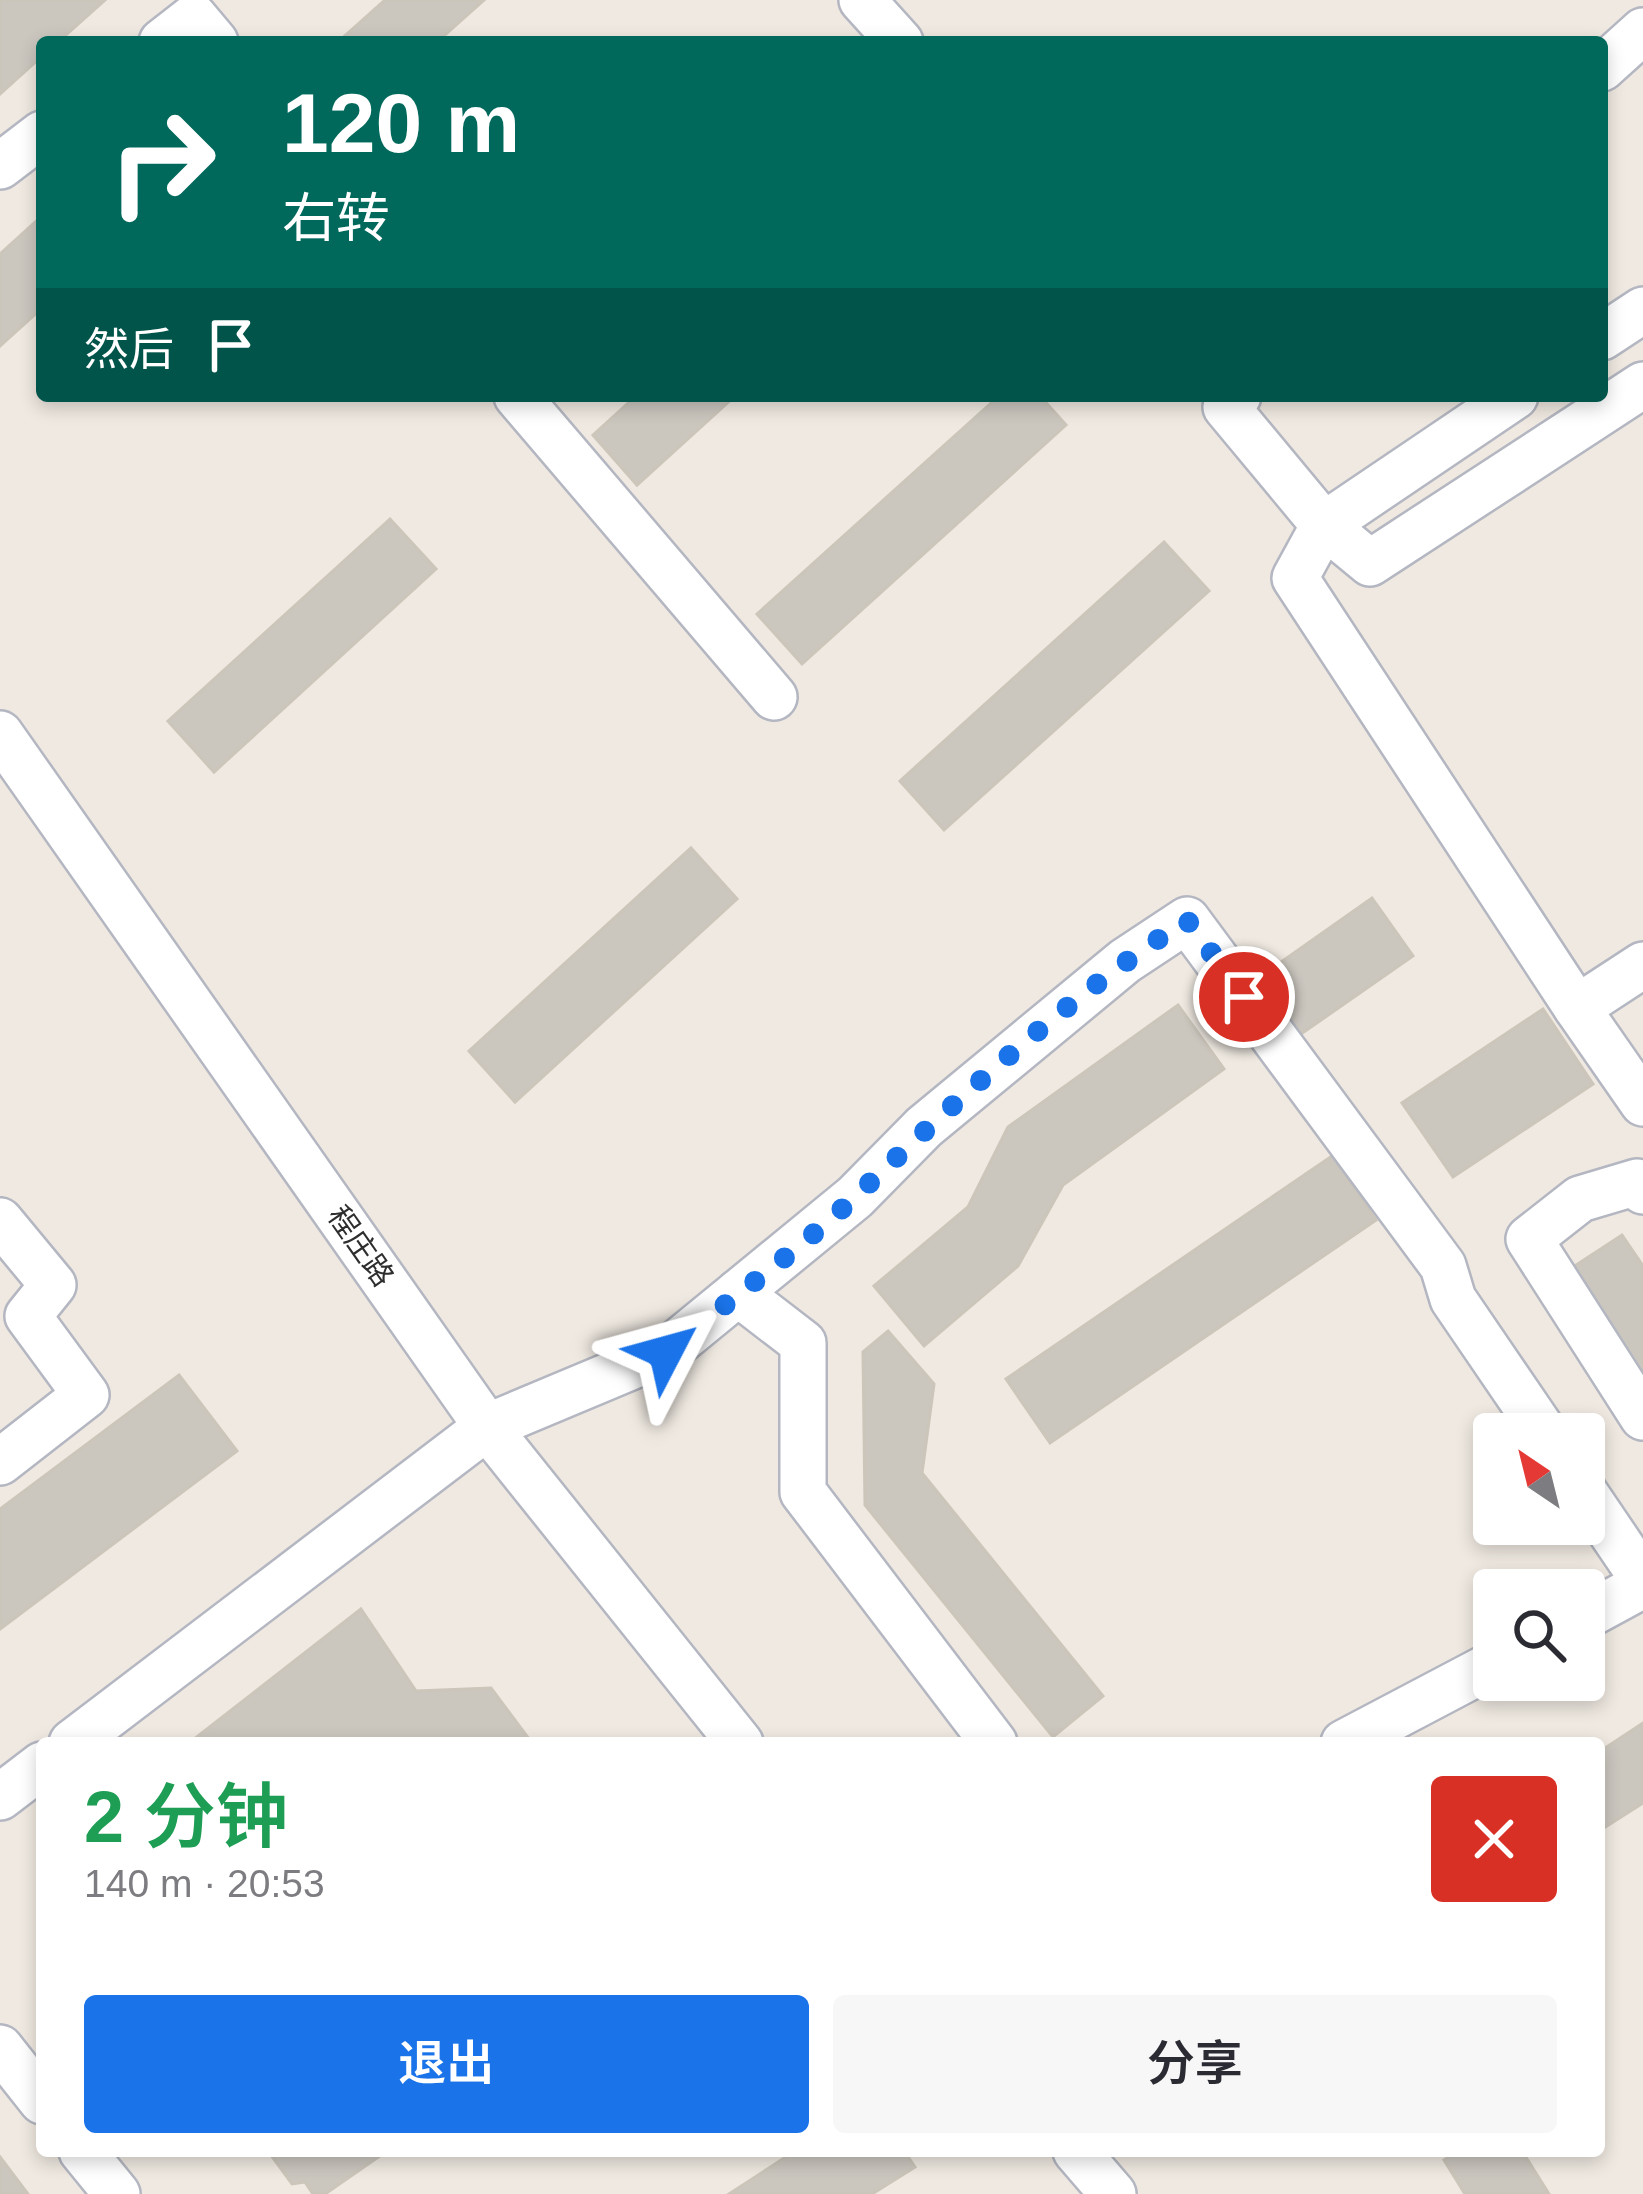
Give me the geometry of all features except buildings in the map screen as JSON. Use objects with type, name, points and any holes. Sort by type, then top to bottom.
[{"type":"street","points":[[862,0],[895,36]]},
{"type":"street","points":[[170,36],[194,17],[210,36]]},
{"type":"street","points":[[1608,63],[1643,31]]},
{"type":"street","points":[[0,166],[36,139]]},
{"type":"street","points":[[1608,334],[1643,310]]},
{"type":"street","points":[[1228,402],[1324,525],[1370,563],[1643,385]]},
{"type":"street","points":[[522,402],[774,698]]},
{"type":"street","points":[[1506,402],[1324,525],[1295,578],[1643,1103]]},
{"type":"street","name":"程庄路","points":[[0,734],[487,1427],[735,1737]]},
{"type":"street","points":[[79,1737],[487,1427],[666,1352],[856,1197],[923,1127],[1125,961],[1187,920],[1443,1265],[1453,1299],[1531,1413]]},
{"type":"street","points":[[1577,1008],[1643,965]]},
{"type":"street","points":[[1643,1191],[1637,1182],[1580,1199],[1529,1239],[1643,1417]]},
{"type":"street","points":[[0,1221],[53,1285],[28,1316],[86,1395],[0,1462]]},
{"type":"street","points":[[738,1293],[803,1343],[803,1492],[989,1737]]},
{"type":"street","points":[[1605,1524],[1643,1582],[1605,1605]]},
{"type":"street","points":[[1355,1737],[1473,1675]]},
{"type":"street","points":[[0,1797],[36,1770]]},
{"type":"street","points":[[0,2048],[36,2093]]},
{"type":"street","points":[[87,2157],[117,2194]]},
{"type":"street","points":[[1081,2157],[1113,2194]]},
{"type":"route","points":[[666,1352],[856,1197],[923,1127],[1125,961],[1187,920],[1244,997]]}]
